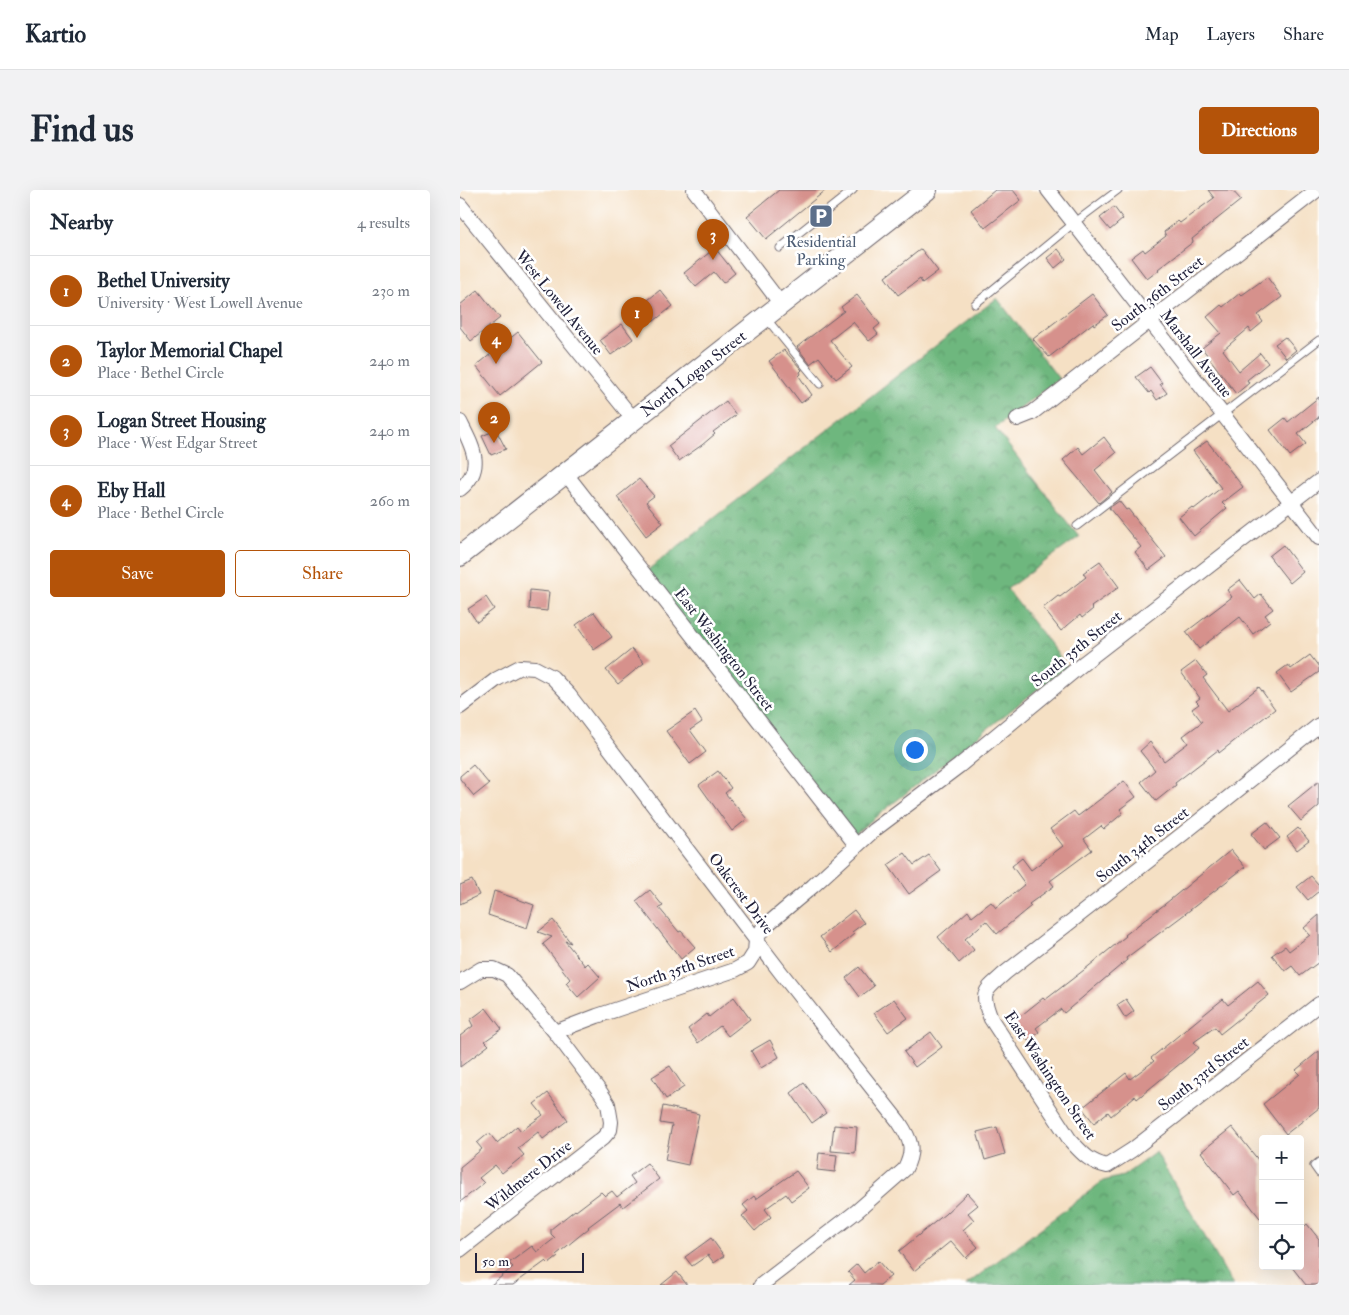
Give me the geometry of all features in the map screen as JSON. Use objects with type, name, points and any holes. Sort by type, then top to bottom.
[{"type":"street","points":[[694,190],[782,304]]},
{"type":"street","name":"North Logan Street","points":[[460,556],[927,190]]},
{"type":"street","name":"Marshall Avenue","points":[[1048,190],[1319,538]]},
{"type":"street","name":"South 36th Street","points":[[1017,419],[1032,413],[1317,190]]},
{"type":"street","name":"West Lowell Avenue","points":[[460,205],[634,420]]},
{"type":"street","points":[[460,422],[471,444],[476,463],[466,484],[460,489]]},
{"type":"street","name":"East Washington Street","points":[[566,474],[856,845]]},
{"type":"street","name":"South 35th Street","points":[[856,845],[958,766],[1092,656],[1319,481]]},
{"type":"street","name":"Oakcrest Drive","points":[[460,707],[497,679],[520,666],[535,668],[552,677],[569,696],[908,1136],[912,1149],[906,1170],[857,1211],[761,1285]]},
{"type":"street","name":"South 34th Street","points":[[986,989],[1319,725]]},
{"type":"street","name":"North 35th Street","points":[[555,1032],[735,970],[748,963],[755,952],[756,940],[763,928],[813,886],[856,845]]},
{"type":"street","points":[[460,982],[481,969],[494,969],[507,975],[555,1032]]},
{"type":"street","name":"East Washington Street","points":[[986,989],[984,993],[985,1002],[991,1019],[1070,1140],[1085,1157],[1096,1164],[1107,1166]]},
{"type":"street","name":"South 33rd Street","points":[[1107,1166],[1140,1144],[1319,1004]]},
{"type":"street","name":"Wildmere Drive","points":[[460,1250],[588,1151],[610,1130],[612,1122],[608,1104],[555,1032]]},
{"type":"lane","points":[[780,248],[853,190]]},
{"type":"lane","points":[[975,304],[1074,223],[1118,190]]},
{"type":"lane","points":[[765,317],[820,384]]},
{"type":"lane","points":[[1077,526],[1319,340]]},
{"type":"lane","points":[[1316,1164],[1319,1173]]},
{"type":"green space","points":[[997,298],[1059,379],[995,428],[1079,537],[1007,589],[1067,666],[853,835],[645,572]]},
{"type":"green space","points":[[1156,1152],[1233,1285],[966,1285],[1103,1181],[1123,1176]]},
{"type":"building","points":[[779,190],[826,190],[766,239],[747,216]]},
{"type":"building","points":[[995,190],[1013,190],[1021,200],[985,228],[971,210]]},
{"type":"building","points":[[1208,190],[1232,190],[1241,200],[1192,239],[1193,242],[1147,279],[1131,258],[1143,249],[1145,252],[1166,236],[1164,232],[1178,221],[1180,223],[1214,198]]},
{"type":"building","points":[[1114,207],[1123,219],[1110,230],[1100,218]]},
{"type":"building","points":[[715,248],[735,273],[723,283],[714,272],[696,287],[684,273]]},
{"type":"building","points":[[921,249],[938,271],[922,283],[920,279],[898,295],[885,277]]},
{"type":"building","points":[[1058,249],[1066,259],[1055,268],[1047,258]]},
{"type":"building","points":[[1267,277],[1282,297],[1258,315],[1263,322],[1251,332],[1249,328],[1223,350],[1239,371],[1260,353],[1268,363],[1247,380],[1249,383],[1236,394],[1202,348],[1221,333],[1207,317],[1221,305],[1223,307],[1240,293],[1242,295]]},
{"type":"building","points":[[478,290],[500,318],[471,341],[460,327],[460,305]]},
{"type":"building","points":[[660,290],[673,306],[654,321],[642,305]]},
{"type":"building","points":[[1092,294],[1108,315],[1094,325],[1093,323],[1049,357],[1033,339]]},
{"type":"building","points":[[857,295],[880,324],[874,329],[878,334],[869,341],[853,322],[830,340],[852,367],[836,379],[819,357],[810,364],[797,347],[844,311],[841,307]]},
{"type":"building","points":[[622,324],[633,339],[611,355],[600,340]]},
{"type":"building","points":[[518,332],[542,362],[500,396],[476,366]]},
{"type":"building","points":[[1285,337],[1296,350],[1286,358],[1275,344]]},
{"type":"building","points":[[784,350],[802,370],[799,376],[812,395],[801,403],[769,361]]},
{"type":"building","points":[[1150,367],[1167,393],[1157,400],[1151,391],[1149,393],[1136,377]]},
{"type":"building","points":[[1319,397],[1319,417],[1298,434],[1306,444],[1290,456],[1270,430],[1285,418],[1288,422]]},
{"type":"building","points":[[726,401],[736,415],[713,432],[715,434],[702,445],[679,461],[668,446]]},
{"type":"building","points":[[496,430],[506,449],[491,455],[482,436]]},
{"type":"building","points":[[1104,437],[1116,453],[1095,470],[1112,492],[1099,503],[1063,460],[1078,447],[1083,454]]},
{"type":"building","points":[[1207,441],[1243,487],[1222,503],[1227,508],[1194,536],[1179,517],[1192,507],[1194,509],[1221,488],[1193,451]]},
{"type":"building","points":[[639,479],[654,496],[646,502],[663,523],[646,536],[617,497]]},
{"type":"building","points":[[1119,501],[1126,510],[1128,509],[1166,557],[1149,570],[1135,552],[1141,547],[1109,508]]},
{"type":"building","points":[[1283,545],[1303,572],[1290,583],[1269,556]]},
{"type":"building","points":[[1100,561],[1119,587],[1091,607],[1093,609],[1082,618],[1080,615],[1061,631],[1043,608],[1086,577],[1083,573]]},
{"type":"building","points":[[1240,580],[1255,599],[1261,594],[1273,609],[1265,615],[1270,621],[1253,634],[1240,617],[1199,649],[1186,632],[1232,597],[1227,590]]},
{"type":"building","points":[[530,590],[549,592],[547,611],[529,609]]},
{"type":"building","points":[[486,597],[494,609],[477,622],[468,609]]},
{"type":"building","points":[[594,612],[612,637],[594,650],[576,625]]},
{"type":"building","points":[[632,649],[644,663],[618,684],[606,670]]},
{"type":"building","points":[[1310,655],[1319,667],[1319,672],[1291,692],[1277,673],[1288,665],[1291,669]]},
{"type":"building","points":[[1196,661],[1207,675],[1203,678],[1228,711],[1259,687],[1275,709],[1219,753],[1218,750],[1175,783],[1176,785],[1156,801],[1141,782],[1155,770],[1140,751],[1150,742],[1164,761],[1188,743],[1183,736],[1202,722],[1192,709],[1199,704],[1196,701],[1200,698],[1181,672]]},
{"type":"building","points":[[695,711],[702,722],[690,730],[706,752],[690,764],[666,731]]},
{"type":"building","points":[[473,765],[489,784],[474,796],[460,779],[460,776]]},
{"type":"building","points":[[718,771],[731,788],[725,793],[747,819],[732,831],[699,785]]},
{"type":"building","points":[[1124,781],[1136,797],[1120,809],[1123,813],[1104,829],[1101,826],[1084,839],[1092,850],[1050,881],[1054,886],[1029,904],[1031,906],[997,934],[986,921],[965,939],[974,950],[959,963],[938,937],[968,911],[972,917],[991,902],[996,908],[1025,884],[1012,866],[1022,858],[1031,870],[1063,846],[1050,829],[1074,811],[1078,816]]},
{"type":"building","points":[[1319,781],[1319,806],[1301,821],[1288,806]]},
{"type":"building","points":[[1267,822],[1280,838],[1264,850],[1251,834]]},
{"type":"building","points":[[1298,828],[1309,841],[1297,850],[1287,837]]},
{"type":"building","points":[[1231,850],[1245,867],[1126,958],[1127,960],[1064,1013],[1061,1009],[1036,1028],[1039,1032],[1028,1041],[1013,1022],[1043,998],[1045,1000],[1084,970]]},
{"type":"building","points":[[905,853],[914,865],[929,855],[941,871],[909,894],[888,865]]},
{"type":"building","points":[[1311,876],[1319,885],[1319,891],[1308,900],[1297,887]]},
{"type":"building","points":[[472,880],[479,895],[460,904],[460,885]]},
{"type":"building","points":[[650,890],[663,906],[659,908],[679,932],[681,931],[695,947],[681,959],[636,901]]},
{"type":"building","points":[[494,891],[534,905],[527,928],[488,915]]},
{"type":"building","points":[[854,910],[864,923],[832,952],[820,937]]},
{"type":"building","points":[[1319,915],[1319,962],[1300,976],[1292,966],[1285,971],[1272,955],[1285,946],[1289,951],[1310,935],[1304,928]]},
{"type":"building","points":[[553,920],[571,943],[565,941],[585,966],[588,963],[600,977],[578,997],[566,983],[570,979],[543,944],[552,937],[538,932]]},
{"type":"building","points":[[859,967],[874,986],[860,997],[846,978]]},
{"type":"building","points":[[1258,981],[1269,995],[1220,1034],[1215,1027],[1194,1042],[1199,1048],[1137,1099],[1135,1096],[1111,1116],[1108,1112],[1094,1123],[1082,1108],[1126,1073],[1130,1079],[1154,1061],[1151,1058],[1223,999],[1228,1005]]},
{"type":"building","points":[[734,997],[750,1019],[728,1036],[720,1026],[698,1043],[688,1029],[707,1014],[709,1017]]},
{"type":"building","points":[[894,999],[908,1018],[888,1032],[874,1013]]},
{"type":"building","points":[[1126,999],[1134,1011],[1125,1018],[1117,1005]]},
{"type":"building","points":[[486,1008],[502,1029],[485,1041],[489,1045],[460,1067],[460,1036],[473,1026],[470,1020]]},
{"type":"building","points":[[931,1032],[942,1047],[915,1067],[904,1052]]},
{"type":"building","points":[[770,1040],[779,1057],[761,1068],[751,1051]]},
{"type":"building","points":[[1319,1051],[1319,1108],[1286,1134],[1263,1104],[1300,1074],[1296,1070]]},
{"type":"building","points":[[670,1066],[684,1087],[666,1099],[652,1077]]},
{"type":"building","points":[[804,1083],[826,1113],[812,1123],[791,1093]]},
{"type":"building","points":[[548,1093],[568,1120],[543,1139],[538,1132],[518,1148],[524,1155],[502,1173],[495,1165],[479,1178],[484,1183],[460,1202],[460,1167],[482,1149],[477,1143],[489,1133],[497,1143],[517,1126],[521,1131],[543,1115],[534,1104]]},
{"type":"building","points":[[663,1106],[699,1114],[688,1165],[665,1160],[672,1125],[660,1123]]},
{"type":"building","points":[[834,1125],[857,1127],[855,1153],[831,1151]]},
{"type":"building","points":[[997,1127],[1005,1154],[985,1160],[977,1132]]},
{"type":"building","points":[[1232,1127],[1259,1161],[1259,1217],[1239,1191],[1234,1195],[1201,1152]]},
{"type":"building","points":[[819,1153],[837,1155],[835,1172],[817,1170]]},
{"type":"building","points":[[647,1163],[659,1179],[623,1207],[620,1203],[588,1227],[556,1255],[558,1257],[549,1264],[546,1261],[513,1285],[491,1285],[513,1267],[509,1263],[532,1246],[537,1252],[555,1238],[551,1234],[551,1229],[575,1210],[601,1192],[605,1196],[612,1191],[617,1197],[635,1183],[630,1176]]},
{"type":"building","points":[[796,1171],[809,1188],[791,1201],[786,1194],[765,1209],[771,1217],[755,1231],[742,1216],[748,1211],[743,1205],[754,1196],[756,1199]]},
{"type":"building","points":[[967,1193],[978,1205],[968,1213],[974,1220],[963,1230],[978,1247],[966,1258],[951,1241],[914,1271],[899,1251],[945,1214]]},
{"type":"building","points":[[1307,1224],[1319,1239],[1319,1285],[1306,1285],[1294,1270],[1304,1270],[1304,1227]]},
{"type":"building","points":[[711,1238],[724,1256],[714,1263],[708,1255],[692,1266],[685,1257]]},
{"type":"building","points":[[878,1261],[891,1276],[880,1285],[849,1285],[855,1280],[848,1272],[857,1264],[864,1273]]},
{"type":"building","points":[[677,1272],[687,1285],[661,1285]]},
{"type":"place","name":"Residential Parking","points":[[821,216]]},
{"type":"place","name":"Logan Street Housing","points":[[713,260]]},
{"type":"place","name":"Bethel University","points":[[637,338]]},
{"type":"place","name":"Eby Hall","points":[[496,364]]},
{"type":"place","name":"Taylor Memorial Chapel","points":[[494,443]]}]
